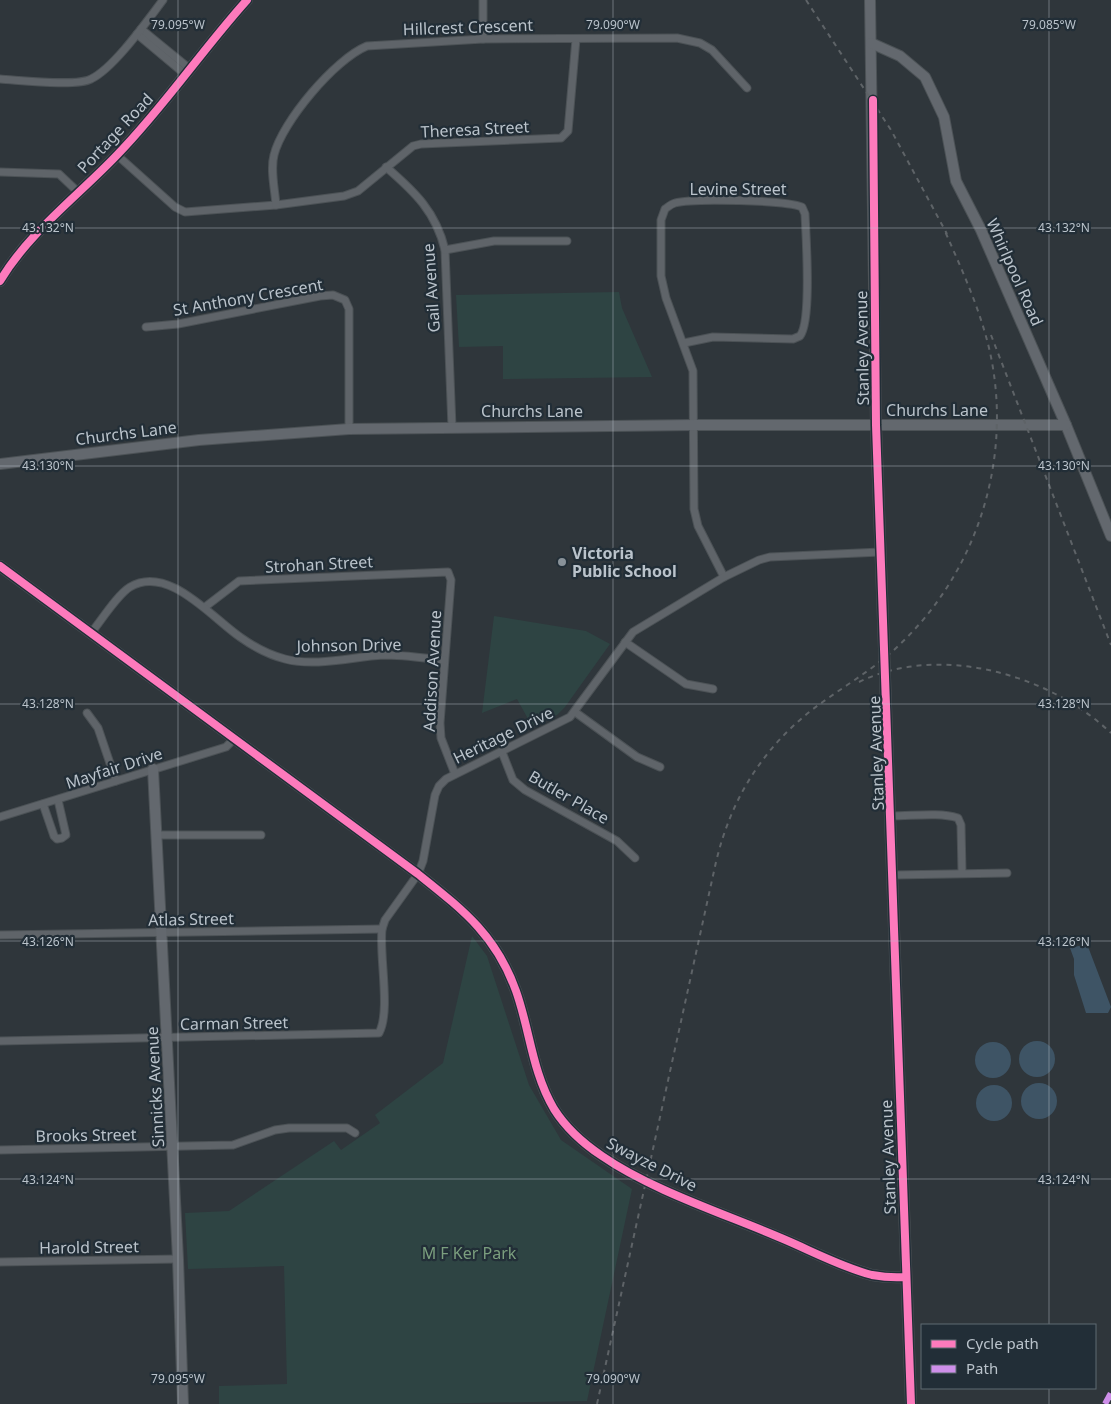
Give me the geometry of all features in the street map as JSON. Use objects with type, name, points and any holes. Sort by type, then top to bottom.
[{"type":"street","points":[[0,79],[74,82],[92,79],[103,70],[139,31],[163,0]]},
{"type":"street","name":"Portage Road","points":[[0,281],[12,262],[33,236],[117,155],[247,0]]},
{"type":"street","points":[[482,39],[483,0]]},
{"type":"street","name":"Stanley Avenue","points":[[870,0],[876,425],[892,816],[911,1404]]},
{"type":"street","points":[[139,31],[188,72]]},
{"type":"street","name":"Hillcrest Crescent","points":[[276,205],[273,158],[279,138],[296,112],[342,62],[357,50],[367,46],[390,43],[482,39],[677,38],[700,43],[712,50],[747,88]]},
{"type":"street","name":"Theresa Street","points":[[117,155],[175,207],[185,212],[276,205],[344,196],[358,191],[413,146],[421,144],[560,138],[568,131],[576,39]]},
{"type":"street","name":"Whirlpool Road","points":[[871,43],[900,56],[925,77],[944,117],[956,181],[981,230],[1066,425],[1111,536]]},
{"type":"street","name":"Gail Avenue","points":[[386,167],[415,193],[437,222],[445,250],[452,427]]},
{"type":"street","points":[[0,172],[59,174],[78,192]]},
{"type":"street","name":"Levine Street","points":[[700,201],[786,202],[802,206],[805,228],[806,325],[800,336],[793,339],[713,337],[684,343],[666,298],[661,276],[661,220],[665,209],[674,203],[700,201]]},
{"type":"street","points":[[445,250],[494,241],[567,241]]},
{"type":"street","name":"St Anthony Crescent","points":[[146,327],[178,324],[320,296],[333,296],[345,300],[348,309],[349,429]]},
{"type":"street","points":[[684,343],[694,371],[694,509],[698,526],[724,577]]},
{"type":"street","name":"Churchs Lane","points":[[0,464],[199,440],[349,429],[694,425],[1066,425]]},
{"type":"street","name":"Heritage Drive","points":[[382,929],[385,920],[418,874],[423,860],[435,795],[439,786],[456,774],[570,717],[625,642],[648,621],[724,577],[759,560],[770,557],[881,552]]},
{"type":"street","name":"Swayze Drive","points":[[2,567],[418,874],[482,928],[504,963],[516,992],[539,1079],[554,1109],[567,1126],[582,1140],[619,1167],[713,1210],[859,1270],[878,1276],[906,1277]]},
{"type":"street","name":"Strohan Street","points":[[205,607],[239,581],[443,571]]},
{"type":"street","name":"Addison Avenue","points":[[443,571],[448,572],[451,580],[440,732],[456,774]]},
{"type":"street","name":"Johnson Drive","points":[[91,634],[128,588],[139,583],[153,582],[167,584],[205,607],[240,637],[264,652],[286,660],[310,661],[385,655],[444,660]]},
{"type":"street","points":[[625,642],[686,684],[713,689]]},
{"type":"street","points":[[575,712],[637,757],[660,767]]},
{"type":"street","points":[[87,713],[98,728],[116,781]]},
{"type":"street","name":"Mayfair Drive","points":[[0,817],[226,747],[234,739]]},
{"type":"street","name":"Butler Place","points":[[502,752],[513,780],[519,785],[617,841],[635,858]]},
{"type":"street","name":"Sinnicks Avenue","points":[[153,770],[163,933],[183,1404]]},
{"type":"street","points":[[43,804],[54,836],[62,838],[66,835],[66,830],[58,800]]},
{"type":"street","points":[[892,816],[934,816],[946,814],[958,818],[961,825],[962,872]]},
{"type":"street","points":[[158,835],[261,835]]},
{"type":"street","points":[[894,875],[962,872],[1007,873]]},
{"type":"street","name":"Atlas Street","points":[[0,935],[382,929]]},
{"type":"street","name":"Carman Street","points":[[0,1041],[379,1033],[383,1026],[382,929]]},
{"type":"street","name":"Brooks Street","points":[[0,1150],[234,1145],[275,1130],[289,1128],[347,1128],[355,1133]]},
{"type":"street","name":"Harold Street","points":[[0,1262],[178,1259]]},
{"type":"green space","points":[[619,292],[622,308],[652,377],[503,379],[503,346],[459,347],[456,295]]},
{"type":"green space","points":[[494,616],[586,631],[610,644],[565,707],[557,715],[532,726],[517,699],[482,713]]},
{"type":"green space","name":"M F Ker Park","points":[[472,936],[487,956],[529,1085],[561,1140],[632,1189],[587,1401],[417,1404],[219,1404],[219,1386],[287,1384],[284,1266],[188,1269],[185,1213],[229,1211],[334,1141],[341,1150],[380,1123],[375,1115],[443,1063]]},
{"type":"water","points":[[1087,944],[1111,1007],[1108,1013],[1086,1013],[1074,975],[1074,959],[1070,948]]},
{"type":"water","points":[[1037,1041],[1044,1042],[1050,1046],[1054,1052],[1054,1066],[1050,1072],[1044,1076],[1037,1077],[1030,1076],[1024,1072],[1020,1066],[1019,1059],[1020,1052],[1024,1046],[1030,1042]]},
{"type":"water","points":[[993,1042],[1000,1043],[1006,1047],[1010,1053],[1010,1067],[1006,1073],[1000,1077],[993,1078],[986,1077],[980,1073],[976,1067],[975,1060],[976,1053],[980,1047],[986,1043]]},
{"type":"water","points":[[1039,1083],[1046,1084],[1052,1088],[1056,1094],[1056,1108],[1052,1114],[1046,1118],[1039,1119],[1032,1118],[1026,1114],[1022,1108],[1021,1101],[1022,1094],[1026,1088],[1032,1084]]},
{"type":"water","points":[[994,1085],[1001,1086],[1007,1090],[1011,1096],[1011,1110],[1007,1116],[1001,1120],[994,1121],[987,1120],[981,1116],[977,1110],[976,1103],[977,1096],[981,1090],[987,1086]]},
{"type":"railway","points":[[806,0],[891,130],[947,234]]},
{"type":"railway","points":[[597,1404],[716,862],[730,817],[751,777],[778,741],[813,709],[887,656],[917,627],[943,594],[964,558],[980,520],[990,481],[996,440],[996,398],[991,357],[971,292],[944,229]]},
{"type":"railway","points":[[991,335],[1111,645]]},
{"type":"railway","points":[[859,682],[890,671],[923,665],[958,665],[992,671],[1025,681],[1057,695],[1086,712],[1111,733]]},
{"type":"marked path","points":[[1105,1404],[1111,1393]]},
{"type":"cycle path","points":[[0,281],[25,246],[134,137],[247,0]]},
{"type":"cycle path","points":[[873,100],[876,425],[911,1404]]},
{"type":"cycle path","points":[[0,566],[418,874],[464,912],[488,939],[508,971],[521,1006],[536,1066],[554,1109],[570,1129],[589,1146],[621,1168],[665,1191],[837,1263],[872,1275],[906,1277]]},
{"type":"place","name":"Victoria Public School","points":[[562,562]]}]
